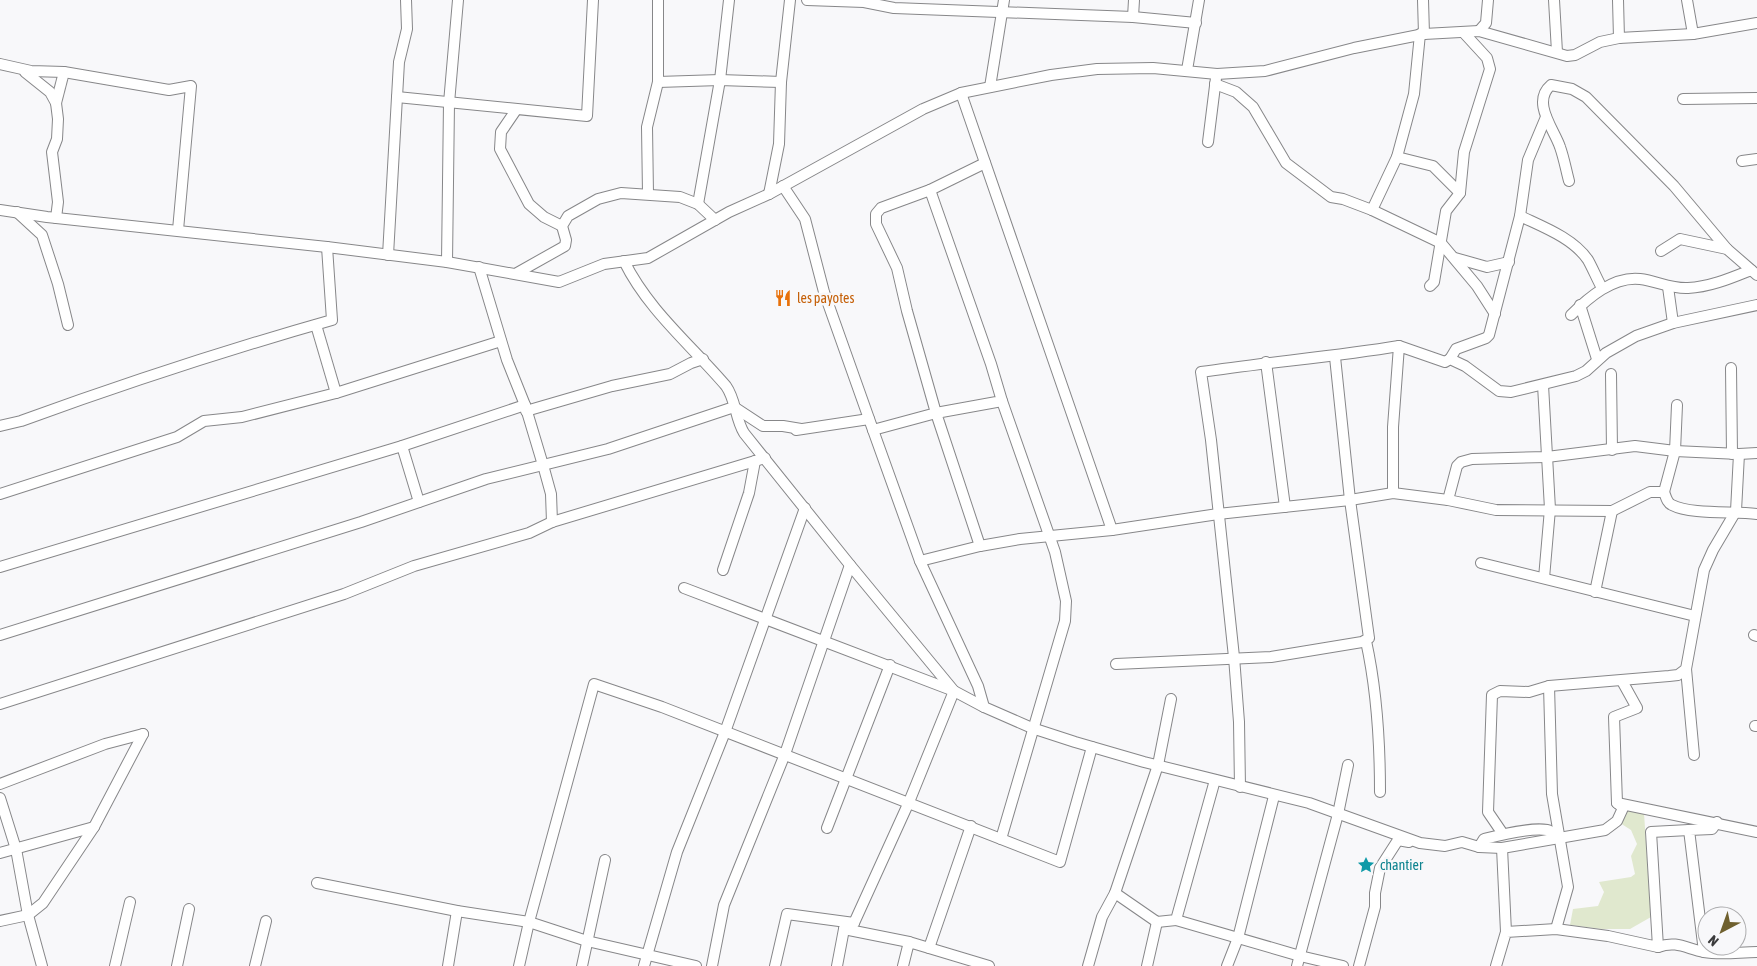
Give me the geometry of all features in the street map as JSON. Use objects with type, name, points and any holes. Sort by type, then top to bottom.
[{"type":"street","points":[[388,255],[399,62],[407,22],[406,0]]},
{"type":"street","points":[[447,262],[449,103],[458,0]]},
{"type":"street","points":[[397,97],[587,116],[593,0]]},
{"type":"street","points":[[648,194],[648,127],[658,82],[658,0]]},
{"type":"street","points":[[698,204],[720,80],[729,0]]},
{"type":"street","points":[[769,194],[778,144],[781,82],[790,0]]},
{"type":"street","points":[[807,0],[864,1],[894,8],[930,5],[1003,12],[1133,17],[1196,23]]},
{"type":"street","points":[[990,87],[1004,0]]},
{"type":"street","points":[[1133,17],[1134,0]]},
{"type":"street","points":[[1187,70],[1199,0]]},
{"type":"street","points":[[1372,210],[1397,157],[1414,94],[1422,34],[1423,0]]},
{"type":"street","points":[[1479,32],[1486,23],[1488,0]]},
{"type":"street","points":[[1554,0],[1557,52]]},
{"type":"street","points":[[1618,0],[1619,38]]},
{"type":"street","points":[[1687,0],[1694,34]]},
{"type":"street","points":[[1216,79],[1281,68],[1354,48],[1422,34],[1479,32],[1567,56],[1575,55],[1600,42],[1619,38],[1694,34],[1757,23]]},
{"type":"street","points":[[1430,286],[1434,282],[1446,211],[1460,193],[1464,152],[1490,69],[1487,58],[1464,33]]},
{"type":"street","points":[[0,64],[31,71],[64,72],[169,90],[191,86],[178,230]]},
{"type":"street","points":[[18,68],[38,81],[50,92],[56,103],[58,118],[57,139],[52,152],[58,202],[56,218]]},
{"type":"street","points":[[0,210],[447,262],[559,282],[604,264],[648,258],[923,109],[961,93],[1097,69],[1187,70],[1216,79],[1244,98],[1253,107],[1286,163],[1332,197],[1372,210],[1441,243],[1455,258],[1495,314]]},
{"type":"street","points":[[56,103],[64,72]]},
{"type":"street","points":[[1208,142],[1216,79]]},
{"type":"street","points":[[658,82],[720,80],[781,82]]},
{"type":"street","points":[[1569,182],[1559,144],[1546,117],[1543,102],[1544,93],[1551,85],[1572,89],[1586,97],[1674,186],[1728,249],[1754,273]]},
{"type":"street","points":[[961,93],[1112,530]]},
{"type":"street","points":[[1682,99],[1757,98]]},
{"type":"street","points":[[516,110],[501,132],[500,150],[529,204],[544,217],[562,226]]},
{"type":"street","points":[[1240,787],[1239,722],[1234,658],[1211,440],[1201,372],[1266,362],[1334,357],[1399,346],[1445,362],[1456,349],[1486,338],[1495,314],[1520,216],[1528,160],[1546,117]]},
{"type":"street","points":[[1397,157],[1433,166],[1460,193]]},
{"type":"street","points":[[1742,161],[1757,159]]},
{"type":"street","points":[[980,546],[936,413],[907,311],[897,268],[876,224],[876,214],[881,208],[930,190],[985,163]]},
{"type":"street","points":[[783,186],[805,219],[824,292],[920,562],[978,686],[984,707]]},
{"type":"street","points":[[930,190],[1055,552],[1066,601],[1065,621],[1032,728],[1001,839]]},
{"type":"street","points":[[518,274],[564,246],[566,240],[562,226],[568,216],[598,198],[620,193],[680,197],[698,204],[715,220]]},
{"type":"street","points":[[17,212],[42,235],[58,284],[68,325]]},
{"type":"street","points":[[1520,216],[1546,228],[1574,246],[1588,260],[1602,288]]},
{"type":"street","points":[[1660,251],[1680,239],[1728,249]]},
{"type":"street","points":[[0,426],[21,421],[147,376],[332,320],[327,247]]},
{"type":"street","points":[[1455,258],[1487,267],[1509,262]]},
{"type":"street","points":[[624,261],[654,307],[703,359],[730,393],[744,433],[760,459],[805,508],[954,690]]},
{"type":"street","points":[[479,267],[501,341],[526,408],[543,465],[551,494],[552,522]]},
{"type":"street","points":[[1571,315],[1580,305],[1602,288],[1638,279],[1668,287],[1688,288],[1704,286],[1754,273]]},
{"type":"street","points":[[1668,287],[1673,322]]},
{"type":"street","points":[[1580,305],[1597,359]]},
{"type":"street","points":[[1450,358],[1465,366],[1499,391],[1511,392],[1576,376],[1586,370],[1597,359],[1636,336],[1673,322],[1757,305]]},
{"type":"street","points":[[316,325],[336,393]]},
{"type":"street","points":[[0,494],[177,437],[204,421],[242,417],[336,393],[501,341]]},
{"type":"street","points":[[1393,493],[1393,427],[1399,346]]},
{"type":"street","points":[[1334,357],[1350,500],[1370,633],[1366,641],[1376,688],[1380,751],[1380,792]]},
{"type":"street","points":[[0,568],[526,408],[621,383],[670,374],[703,359]]},
{"type":"street","points":[[1266,362],[1286,507]]},
{"type":"street","points":[[1694,755],[1686,669],[1695,616],[1704,570],[1713,550],[1736,511],[1736,454],[1732,368]]},
{"type":"street","points":[[1611,374],[1612,450]]},
{"type":"street","points":[[1543,385],[1550,509],[1544,578]]},
{"type":"street","points":[[873,430],[936,413],[1002,401]]},
{"type":"street","points":[[1677,405],[1675,451],[1664,492],[1667,501],[1673,506],[1716,513],[1736,511],[1757,514]]},
{"type":"street","points":[[734,407],[764,426],[783,426],[801,429]]},
{"type":"street","points":[[0,635],[361,522],[486,479],[608,449],[734,407]]},
{"type":"street","points":[[744,433],[801,429],[869,419]]},
{"type":"street","points":[[402,446],[419,502]]},
{"type":"street","points":[[1448,500],[1457,466],[1461,462],[1472,458],[1547,457],[1634,446],[1675,451],[1736,454],[1757,453]]},
{"type":"street","points":[[0,704],[344,594],[414,566],[529,533],[552,522],[760,459]]},
{"type":"street","points":[[723,570],[760,459]]},
{"type":"street","points":[[920,562],[980,546],[1393,493],[1448,500],[1496,510],[1612,511],[1650,492],[1664,492]]},
{"type":"street","points":[[644,966],[677,852],[725,732],[805,508]]},
{"type":"street","points":[[1595,592],[1612,511]]},
{"type":"street","points":[[1481,563],[1695,616]]},
{"type":"street","points":[[712,966],[724,905],[786,754],[850,565]]},
{"type":"street","points":[[684,588],[954,690],[984,707],[1032,728],[1158,765],[1274,796],[1309,803],[1420,843]]},
{"type":"street","points":[[1116,664],[1298,654],[1366,641]]},
{"type":"street","points":[[828,828],[890,665]]},
{"type":"street","points":[[1503,834],[1488,812],[1490,700],[1496,692],[1529,692],[1549,686],[1622,681],[1678,674],[1686,669]]},
{"type":"street","points":[[1359,966],[1375,907],[1375,893],[1380,868],[1398,840],[1445,846],[1462,842],[1479,847],[1502,848],[1596,832],[1611,828],[1617,822],[1623,808],[1617,802],[1614,717],[1637,708],[1622,681]]},
{"type":"street","points":[[519,966],[529,922],[594,684],[662,707],[786,754],[847,780],[909,802],[1060,862],[1092,747]]},
{"type":"street","points":[[1549,686],[1552,794],[1568,888],[1556,929]]},
{"type":"street","points":[[844,928],[854,923],[909,802],[954,690]]},
{"type":"street","points":[[1088,966],[1102,916],[1115,893],[1158,765],[1171,699]]},
{"type":"street","points":[[0,784],[105,744],[143,734],[94,826],[43,904],[28,915],[0,921]]},
{"type":"street","points":[[1299,961],[1338,814],[1348,765]]},
{"type":"street","points":[[1176,920],[1214,780]]},
{"type":"street","points":[[1227,966],[1238,938],[1274,796]]},
{"type":"street","points":[[0,798],[16,848],[28,915],[42,966]]},
{"type":"street","points":[[1617,802],[1757,832]]},
{"type":"street","points":[[1658,947],[1651,832],[1712,829],[1717,822]]},
{"type":"street","points":[[0,853],[94,826]]},
{"type":"street","points":[[928,948],[970,826]]},
{"type":"street","points":[[1479,847],[1484,839],[1503,834],[1548,830],[1560,837]]},
{"type":"street","points":[[1689,830],[1698,906]]},
{"type":"street","points":[[1496,966],[1506,932],[1502,848]]},
{"type":"street","points":[[582,966],[605,860]]},
{"type":"street","points":[[317,883],[457,911],[529,922],[588,941],[696,966]]},
{"type":"street","points":[[1115,893],[1157,922],[1176,920],[1238,938],[1299,961],[1342,966]]},
{"type":"street","points":[[115,966],[130,902]]},
{"type":"street","points":[[177,966],[189,909]]},
{"type":"street","points":[[448,966],[457,911]]},
{"type":"street","points":[[775,966],[787,914],[854,923]]},
{"type":"street","points":[[255,966],[266,922]]},
{"type":"street","points":[[1148,966],[1157,922]]},
{"type":"street","points":[[844,928],[909,942],[989,966]]},
{"type":"street","points":[[837,966],[844,928]]},
{"type":"street","points":[[1506,932],[1556,929],[1608,936],[1658,947],[1666,944],[1685,945],[1697,949]]},
{"type":"street","points":[[903,966],[909,942]]},
{"type":"green space","points":[[1631,807],[1644,813],[1651,917],[1630,929],[1602,929],[1570,925],[1573,909],[1598,906],[1604,892],[1599,882],[1631,877],[1635,874],[1631,856],[1637,844],[1631,830],[1620,823]]},
{"type":"place","name":"les payotes","points":[[783,298]]},
{"type":"place","name":"chantier","points":[[1366,865]]}]
